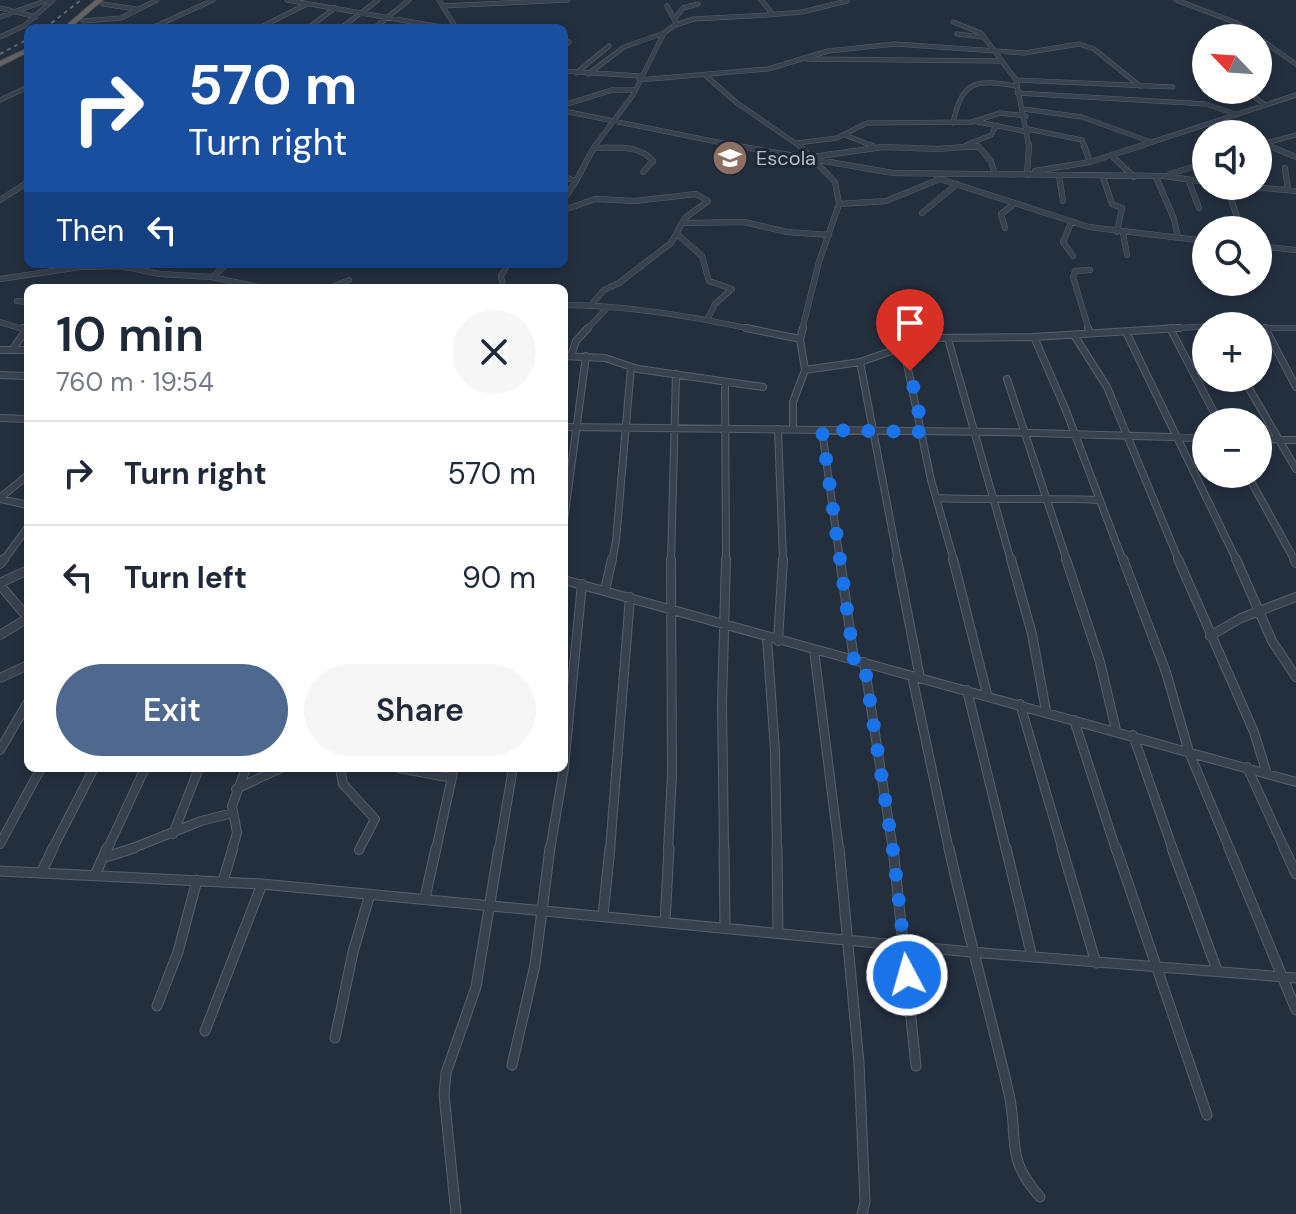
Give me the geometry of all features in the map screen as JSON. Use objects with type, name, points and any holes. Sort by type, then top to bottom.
[{"type":"highway","points":[[79,24],[103,1]]},
{"type":"highway","points":[[71,24],[103,1]]},
{"type":"highway","points":[[0,66],[24,55]]},
{"type":"street","points":[[0,17],[51,0]]},
{"type":"street","points":[[0,37],[36,17],[51,0]]},
{"type":"street","points":[[83,21],[113,20],[157,0]]},
{"type":"street","points":[[161,24],[213,0]]},
{"type":"street","points":[[168,24],[220,0]]},
{"type":"street","points":[[287,0],[419,24]]},
{"type":"street","points":[[267,24],[315,0]]},
{"type":"street","points":[[346,24],[378,0]]},
{"type":"street","points":[[379,24],[409,0]]},
{"type":"street","points":[[439,0],[453,24]]},
{"type":"street","points":[[442,6],[568,0]]},
{"type":"street","points":[[761,0],[771,12],[767,15]]},
{"type":"street","points":[[1176,0],[1237,23],[1296,64]]},
{"type":"street","points":[[103,1],[136,9]]},
{"type":"street","points":[[588,74],[624,47],[694,19],[767,15],[847,1]]},
{"type":"street","points":[[675,25],[676,17],[683,8],[698,4]]},
{"type":"street","points":[[667,6],[676,17]]},
{"type":"street","points":[[0,8],[36,17]]},
{"type":"street","points":[[313,24],[335,8]]},
{"type":"street","points":[[404,24],[407,21]]},
{"type":"street","points":[[953,22],[985,37],[1016,83],[1028,130],[1028,173]]},
{"type":"street","points":[[0,29],[10,32]]},
{"type":"street","points":[[568,192],[582,165],[634,90],[664,33]]},
{"type":"street","points":[[957,34],[985,37]]},
{"type":"street","points":[[568,71],[639,78],[705,75],[768,69],[828,51],[895,44],[994,52],[1039,52],[1083,45],[1128,73],[1140,86]]},
{"type":"street","points":[[568,76],[609,46]]},
{"type":"street","points":[[806,59],[1000,61]]},
{"type":"street","points":[[705,75],[737,103],[797,143],[835,182],[839,204],[819,262],[800,339],[805,370],[793,402],[793,429]]},
{"type":"street","points":[[953,123],[956,104],[974,82],[1173,87]]},
{"type":"street","points":[[1,97],[24,88]]},
{"type":"street","points":[[568,106],[612,90],[634,90]]},
{"type":"street","points":[[1017,93],[1206,104],[1235,114]]},
{"type":"street","points":[[568,109],[614,121],[811,159],[927,175],[995,175],[1028,173],[1090,162],[1296,95]]},
{"type":"street","points":[[1082,117],[1084,99]]},
{"type":"street","points":[[1023,109],[1082,117],[1151,142]]},
{"type":"street","points":[[797,143],[845,135],[867,123],[976,122],[1000,113],[1026,116]]},
{"type":"street","points":[[976,122],[995,128],[1028,130],[1082,140],[1090,162]]},
{"type":"street","points":[[960,148],[991,135],[995,128]]},
{"type":"street","points":[[845,135],[875,147]]},
{"type":"street","points":[[1272,142],[1294,137]]},
{"type":"street","points":[[811,159],[875,147],[981,147],[991,161],[995,175]]},
{"type":"street","points":[[596,148],[625,148],[644,152],[653,161],[643,172]]},
{"type":"street","points":[[1272,148],[1296,157]]},
{"type":"street","points":[[1111,155],[1134,177]]},
{"type":"street","points":[[1028,173],[1156,177],[1192,167]]},
{"type":"street","points":[[1272,189],[1293,192],[1285,168]]},
{"type":"street","points":[[927,175],[1071,223],[1120,233],[1192,240]]},
{"type":"street","points":[[1059,176],[1063,201]]},
{"type":"street","points":[[1164,176],[1192,180]]},
{"type":"street","points":[[1103,177],[1112,204],[1122,208],[1120,233],[1127,255]]},
{"type":"street","points":[[1156,177],[1174,219],[1178,238]]},
{"type":"street","points":[[568,178],[576,181]]},
{"type":"street","points":[[839,204],[886,201],[940,179]]},
{"type":"street","points":[[1188,179],[1199,208]]},
{"type":"street","points":[[922,213],[957,184]]},
{"type":"street","points":[[0,200],[24,185]]},
{"type":"street","points":[[568,209],[595,199],[635,201],[686,195],[703,196],[708,201],[685,218],[678,235],[619,283],[599,294],[591,305]]},
{"type":"street","points":[[1005,228],[1001,214],[1014,204]]},
{"type":"street","points":[[684,223],[744,222],[787,232],[829,235]]},
{"type":"street","points":[[1071,223],[1063,239],[1073,256]]},
{"type":"street","points":[[678,235],[702,256],[709,281],[732,289],[715,304],[707,320]]},
{"type":"street","points":[[1272,247],[1296,250]]},
{"type":"street","points":[[0,279],[75,268]]},
{"type":"street","points":[[131,268],[244,284]]},
{"type":"street","points":[[141,271],[144,268]]},
{"type":"street","points":[[212,277],[222,268]]},
{"type":"street","points":[[1090,270],[1075,271],[1073,277],[1090,333]]},
{"type":"street","points":[[340,284],[349,280]]},
{"type":"street","points":[[17,301],[24,302]]},
{"type":"street","points":[[568,305],[591,305],[707,320],[800,339]]},
{"type":"street","points":[[607,308],[576,341],[568,356],[605,358],[631,367],[763,387]]},
{"type":"street","points":[[0,322],[24,328]]},
{"type":"street","points":[[805,370],[860,362],[929,338],[1034,337],[1192,326]]},
{"type":"street","points":[[1169,327],[1212,408]]},
{"type":"street","points":[[1272,328],[1296,328]]},
{"type":"street","points":[[1126,332],[1261,611],[1272,641],[1296,677]]},
{"type":"street","points":[[12,350],[24,333]]},
{"type":"street","points":[[1074,335],[1107,387],[1210,636],[1254,732],[1267,774]]},
{"type":"street","points":[[1034,337],[1166,672],[1189,752],[1296,1010]]},
{"type":"street","points":[[948,339],[1032,634],[1046,711]]},
{"type":"street","points":[[903,345],[931,480],[987,694]]},
{"type":"street","points":[[1272,347],[1296,387]]},
{"type":"street","points":[[0,350],[24,350]]},
{"type":"street","points":[[568,487],[586,356]]},
{"type":"street","points":[[860,362],[916,677],[971,952],[1010,1098],[1013,1145],[1023,1178],[1040,1197]]},
{"type":"street","points":[[605,590],[616,541],[631,367]]},
{"type":"street","points":[[665,922],[672,775],[671,610],[676,374]]},
{"type":"street","points":[[0,375],[24,376]]},
{"type":"street","points":[[1007,379],[1100,662],[1116,730]]},
{"type":"street","points":[[725,382],[725,928]]},
{"type":"street","points":[[1251,392],[1296,469]]},
{"type":"street","points":[[0,418],[24,419]]},
{"type":"street","points":[[568,427],[1074,433],[1192,438]]},
{"type":"street","points":[[778,429],[782,560],[778,641]]},
{"type":"street","points":[[822,430],[854,660]]},
{"type":"street","points":[[1272,440],[1296,440]]},
{"type":"street","points":[[0,499],[24,478]]},
{"type":"street","points":[[1255,488],[1296,563]]},
{"type":"street","points":[[938,498],[1100,500]]},
{"type":"street","points":[[0,499],[24,504]]},
{"type":"street","points":[[0,564],[24,532]]},
{"type":"street","points":[[24,572],[0,584],[24,613]]},
{"type":"street","points":[[568,581],[778,641],[987,694],[1296,782]]},
{"type":"street","points":[[568,726],[582,584]]},
{"type":"street","points":[[603,915],[630,597]]},
{"type":"street","points":[[1210,636],[1296,598]]},
{"type":"street","points":[[0,635],[24,620]]},
{"type":"street","points":[[767,638],[775,751],[778,933]]},
{"type":"street","points":[[814,650],[851,939],[863,1108],[865,1202],[862,1214]]},
{"type":"street","points":[[864,662],[894,857],[916,1066]]},
{"type":"street","points":[[0,678],[24,667]]},
{"type":"street","points":[[967,690],[982,764],[1012,869],[1032,957]]},
{"type":"street","points":[[1020,704],[1096,963]]},
{"type":"street","points":[[0,750],[24,709]]},
{"type":"street","points":[[1074,720],[1154,966],[1174,1014],[1207,1115]]},
{"type":"street","points":[[1133,735],[1217,970]]},
{"type":"street","points":[[1247,767],[1296,874]]},
{"type":"street","points":[[0,844],[39,772]]},
{"type":"street","points":[[42,871],[92,772]]},
{"type":"street","points":[[96,873],[143,772]]},
{"type":"street","points":[[173,834],[197,772]]},
{"type":"street","points":[[223,881],[237,833],[233,813],[236,789],[244,772]]},
{"type":"street","points":[[236,789],[272,772]]},
{"type":"street","points":[[341,772],[343,784],[375,819],[359,850]]},
{"type":"street","points":[[456,1214],[444,1094],[446,1073],[476,987],[487,904],[512,772]]},
{"type":"street","points":[[512,1065],[535,965],[540,909],[563,772]]},
{"type":"street","points":[[425,898],[453,773]]},
{"type":"street","points":[[106,857],[233,813]]},
{"type":"street","points":[[0,871],[96,873],[262,884],[971,952],[1296,978]]},
{"type":"street","points":[[157,1006],[178,952],[197,880]]},
{"type":"street","points":[[205,1031],[262,884]]},
{"type":"street","points":[[335,1038],[353,952],[370,894]]},
{"type":"railway","points":[[50,24],[81,0]]},
{"type":"railway","points":[[0,54],[24,41]]},
{"type":"place","name":"Escola","points":[[730,158]]},
{"type":"route","points":[[907,975],[894,857],[864,662],[854,660],[822,430],[923,432],[910,371]]}]
